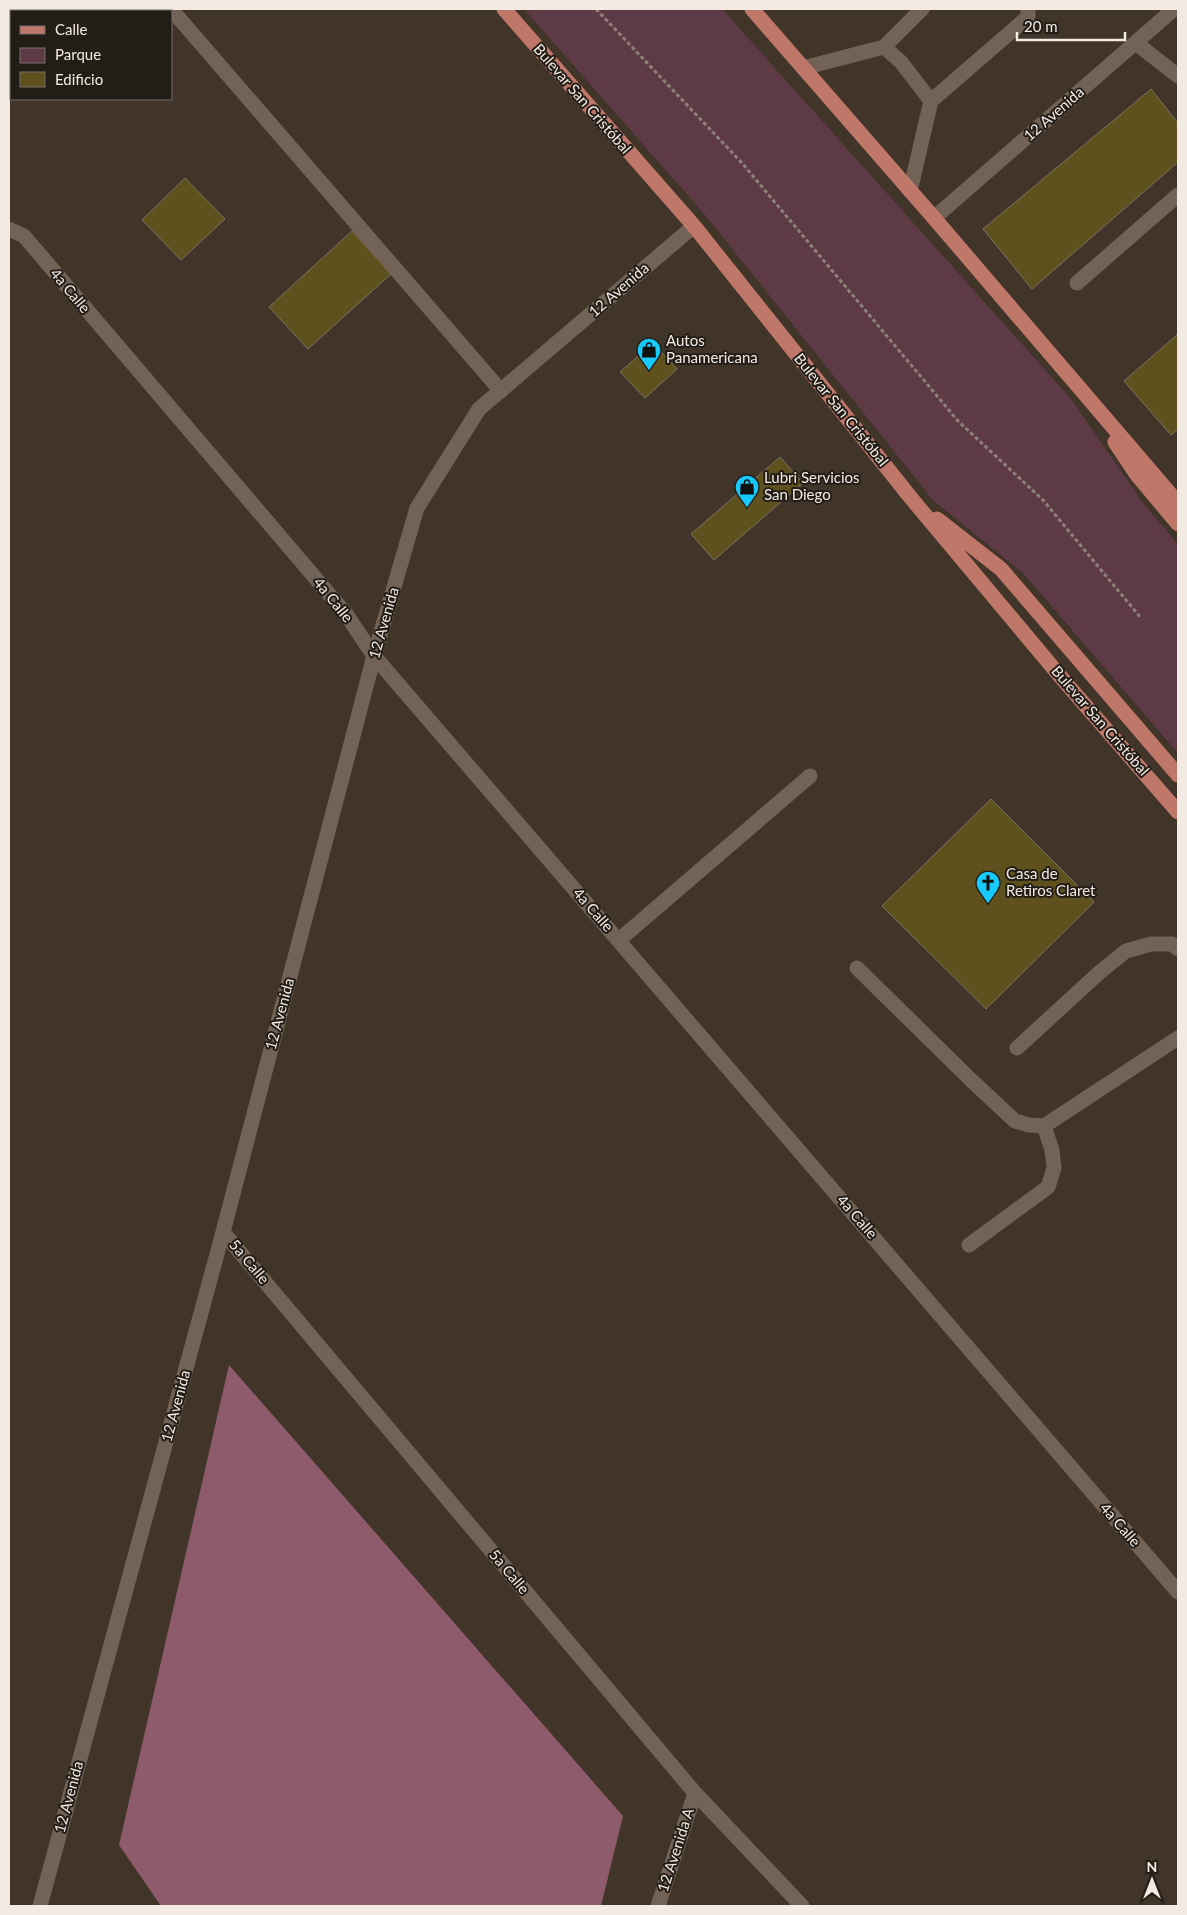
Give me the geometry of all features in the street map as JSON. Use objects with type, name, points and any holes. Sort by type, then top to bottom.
[{"type":"main road","name":"Bulevar San Cristóbal","points":[[504,9],[694,226],[911,498],[1065,682],[1178,812]]},
{"type":"main road","points":[[752,9],[1178,503]]},
{"type":"main road","points":[[1068,375],[1137,474],[1178,524]]},
{"type":"main road","points":[[911,498],[1001,569],[1178,775]]},
{"type":"street","points":[[803,68],[884,48],[922,9]]},
{"type":"street","points":[[910,191],[931,101],[1028,17],[1028,9]]},
{"type":"street","name":"12 Avenida","points":[[934,218],[1174,9]]},
{"type":"street","points":[[172,10],[501,391]]},
{"type":"street","points":[[1136,43],[1178,76]]},
{"type":"street","points":[[884,48],[901,62],[931,101]]},
{"type":"street","points":[[1077,283],[1178,195]]},
{"type":"street","name":"12 Avenida","points":[[40,1906],[223,1232],[374,656],[417,508],[479,410],[694,226]]},
{"type":"street","name":"4a Calle","points":[[9,228],[24,236],[346,614],[374,656],[1178,1592]]},
{"type":"street","points":[[619,940],[810,776]]},
{"type":"street","points":[[1017,1048],[1100,972],[1126,951],[1151,944],[1172,944],[1178,949]]},
{"type":"street","points":[[857,968],[971,1080],[1016,1120],[1029,1125],[1044,1126],[1178,1038]]},
{"type":"street","points":[[969,1245],[1048,1187],[1054,1168],[1052,1150],[1044,1126]]},
{"type":"street","name":"5a Calle","points":[[223,1232],[695,1793],[802,1906]]},
{"type":"street","name":"12 Avenida A","points":[[658,1906],[695,1793]]},
{"type":"path","points":[[596,9],[742,163],[958,421],[1043,500],[1140,618]]},
{"type":"green space","points":[[524,9],[722,9],[1071,399],[1143,503],[1178,544],[1178,753],[1024,574],[933,500],[706,216]]},
{"type":"shaded area","points":[[229,1365],[623,1816],[601,1906],[161,1906],[119,1845]]},
{"type":"building","points":[[1151,89],[1178,123],[1178,162],[1032,289],[983,229]]},
{"type":"building","points":[[185,178],[225,219],[181,260],[142,220]]},
{"type":"building","points":[[352,231],[391,274],[308,349],[269,307]]},
{"type":"building","points":[[1178,334],[1178,429],[1171,435],[1124,381]]},
{"type":"building","name":"Autos Panamericana","points":[[653,343],[677,369],[645,398],[620,372]]},
{"type":"building","name":"Lubri Servicios San Diego","points":[[780,457],[803,483],[714,560],[691,534]]},
{"type":"building","name":"Casa de Retiros Claret","points":[[991,799],[1094,902],[986,1009],[882,906]]},
{"type":"place","name":"Autos Panamericana","points":[[649,371]]},
{"type":"place","name":"Lubri Servicios San Diego","points":[[747,508]]},
{"type":"place","name":"Casa de Retiros Claret","points":[[988,904]]}]
